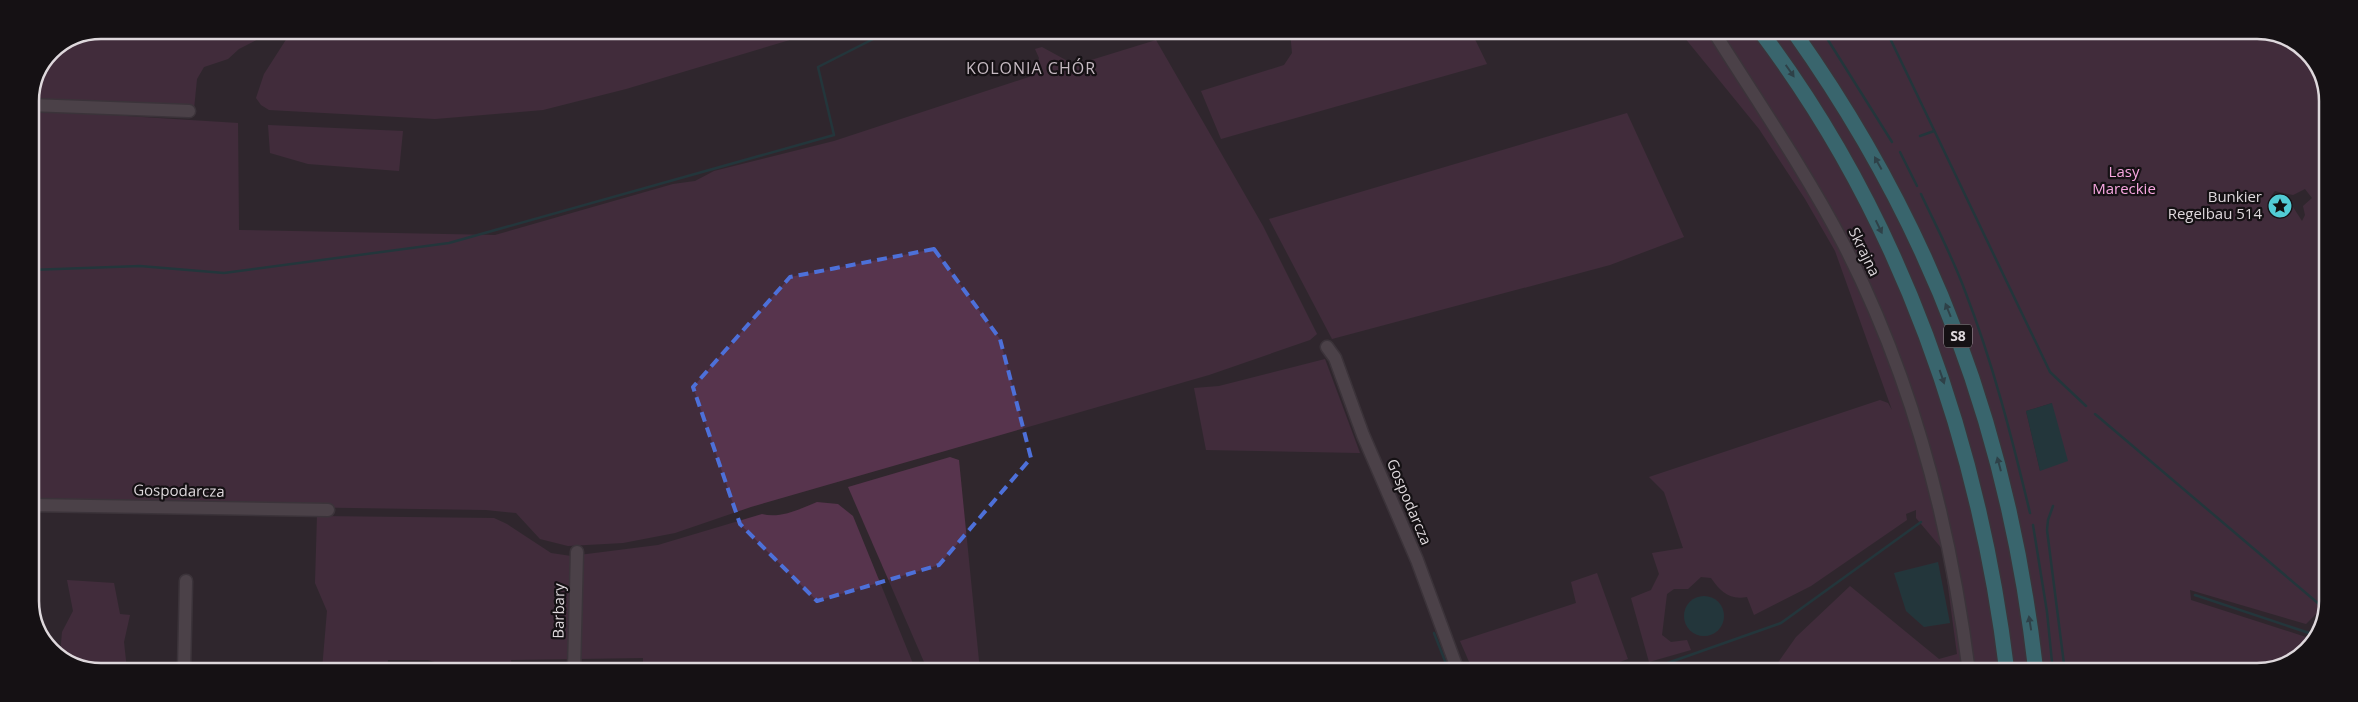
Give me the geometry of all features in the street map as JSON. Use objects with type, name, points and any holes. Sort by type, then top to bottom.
[{"type":"highway","name":"S8","points":[[1766,39],[1800,87],[1837,147],[1900,270],[1926,333],[1952,407],[1974,484],[1988,547],[2006,663]]},
{"type":"highway","name":"S8","points":[[1799,39],[1840,98],[1898,200],[1928,262],[1956,331],[1980,399],[2009,502],[2025,591],[2035,663]]},
{"type":"street","name":"Skrajna","points":[[1718,39],[1794,160],[1858,274],[1904,386],[1926,454],[1940,508],[1957,583],[1968,663]]},
{"type":"street","points":[[39,105],[189,111]]},
{"type":"street","name":"Gospodarcza","points":[[1327,347],[1335,358],[1363,435],[1416,560],[1455,663]]},
{"type":"street","name":"Gospodarcza","points":[[39,505],[328,510]]},
{"type":"street","name":"Barbary","points":[[574,663],[577,552]]},
{"type":"street","points":[[184,663],[186,581]]},
{"type":"highlighted area","points":[[934,249],[1000,339],[1031,458],[939,565],[817,601],[740,524],[693,387],[790,277]]},
{"type":"green space","points":[[258,39],[239,49],[228,59],[204,67],[197,79],[194,109],[39,100],[40,89],[49,67],[57,57],[67,49],[89,40]]},
{"type":"green space","points":[[286,39],[793,39],[626,89],[543,110],[435,119],[269,110],[261,105],[256,98],[264,74]]},
{"type":"green space","points":[[1291,39],[1475,39],[1487,64],[1221,139],[1201,91],[1284,65],[1292,53]]},
{"type":"green space","name":"Lasy Mareckie","points":[[1686,39],[2265,39],[2281,44],[2298,54],[2311,70],[2316,81],[2319,97],[2319,609],[2317,615],[2316,614],[2306,624],[2190,590],[2191,600],[2307,637],[2301,645],[2277,660],[2257,663],[1778,663],[1796,637],[1850,586],[1939,659],[1957,654],[1943,550],[1916,518],[1916,510],[1906,514],[1907,520],[1811,586],[1754,615],[1747,597],[1741,598],[1726,594],[1711,578],[1701,577],[1688,589],[1674,589],[1667,594],[1662,635],[1671,642],[1687,640],[1691,650],[1649,662],[1631,598],[1651,590],[1659,574],[1652,553],[1683,548],[1664,492],[1649,477],[1880,400],[1888,403],[1892,410],[1835,251],[1805,199],[1759,129]],"holes":[[[2305,189],[2312,198],[2303,206],[2305,215],[2302,221],[2293,207],[2271,196],[2275,191],[2293,195]],[[2052,403],[2040,471],[2026,411]]]},
{"type":"green space","points":[[1156,40],[1263,226],[1317,334],[1310,340],[1209,375],[751,507],[675,533],[623,543],[568,546],[540,539],[516,513],[486,510],[39,503],[39,111],[238,123],[239,230],[495,235],[673,184],[695,181],[714,171],[834,141],[1035,75],[1039,58],[1035,49],[1042,47],[1075,65]]},
{"type":"green space","points":[[1627,113],[1684,237],[1610,265],[1332,339],[1269,219]]},
{"type":"green space","points":[[268,125],[403,131],[399,171],[308,164],[270,153]]},
{"type":"green space","points":[[1325,359],[1360,453],[1206,450],[1194,388],[1219,386]]},
{"type":"green space","points":[[950,457],[959,460],[979,663],[925,663],[848,487]]},
{"type":"green space","points":[[817,502],[838,504],[853,516],[913,663],[643,663],[643,658],[511,660],[511,663],[438,663],[428,660],[388,660],[388,663],[323,663],[327,611],[315,583],[317,516],[494,518],[507,524],[551,553],[571,556],[658,545],[762,514],[783,514]]},
{"type":"green space","points":[[1597,573],[1628,659],[1617,663],[1470,663],[1460,641],[1576,603],[1571,582]]},
{"type":"green space","points":[[67,580],[114,583],[120,614],[130,615],[124,642],[126,663],[93,663],[77,658],[61,648],[62,632],[73,611]]},
{"type":"water","points":[[2052,403],[2068,461],[2040,471],[2026,411]]},
{"type":"water","points":[[1938,562],[1950,623],[1924,627],[1906,611],[1894,573]]},
{"type":"water","points":[[1708,596],[1715,599],[1721,605],[1724,616],[1723,624],[1715,633],[1708,636],[1700,636],[1693,633],[1685,624],[1684,612],[1687,605],[1696,597]]},
{"type":"waterway","points":[[39,270],[140,266],[224,273],[449,243],[834,135],[818,67],[873,39]]},
{"type":"waterway","points":[[1827,39],[1892,142]]},
{"type":"waterway","points":[[1890,39],[2050,372],[2086,406]]},
{"type":"waterway","points":[[1920,136],[1934,131]]},
{"type":"waterway","points":[[1900,152],[1917,186]]},
{"type":"waterway","points":[[1921,194],[1955,266],[1975,318],[2001,401],[2030,513]]},
{"type":"waterway","points":[[2095,414],[2319,604]]},
{"type":"waterway","points":[[2053,506],[2047,530],[2064,663]]},
{"type":"waterway","points":[[1668,663],[1781,623],[1921,522]]},
{"type":"waterway","points":[[2033,525],[2047,612],[2052,663]]},
{"type":"waterway","points":[[2195,595],[2310,633]]},
{"type":"waterway","points":[[1434,633],[1446,663]]},
{"type":"place","name":"Bunkier Regelbau 514","points":[[2280,206]]},
{"type":"district","name":"KOLONIA CHÓR","points":[[1031,68]]}]
